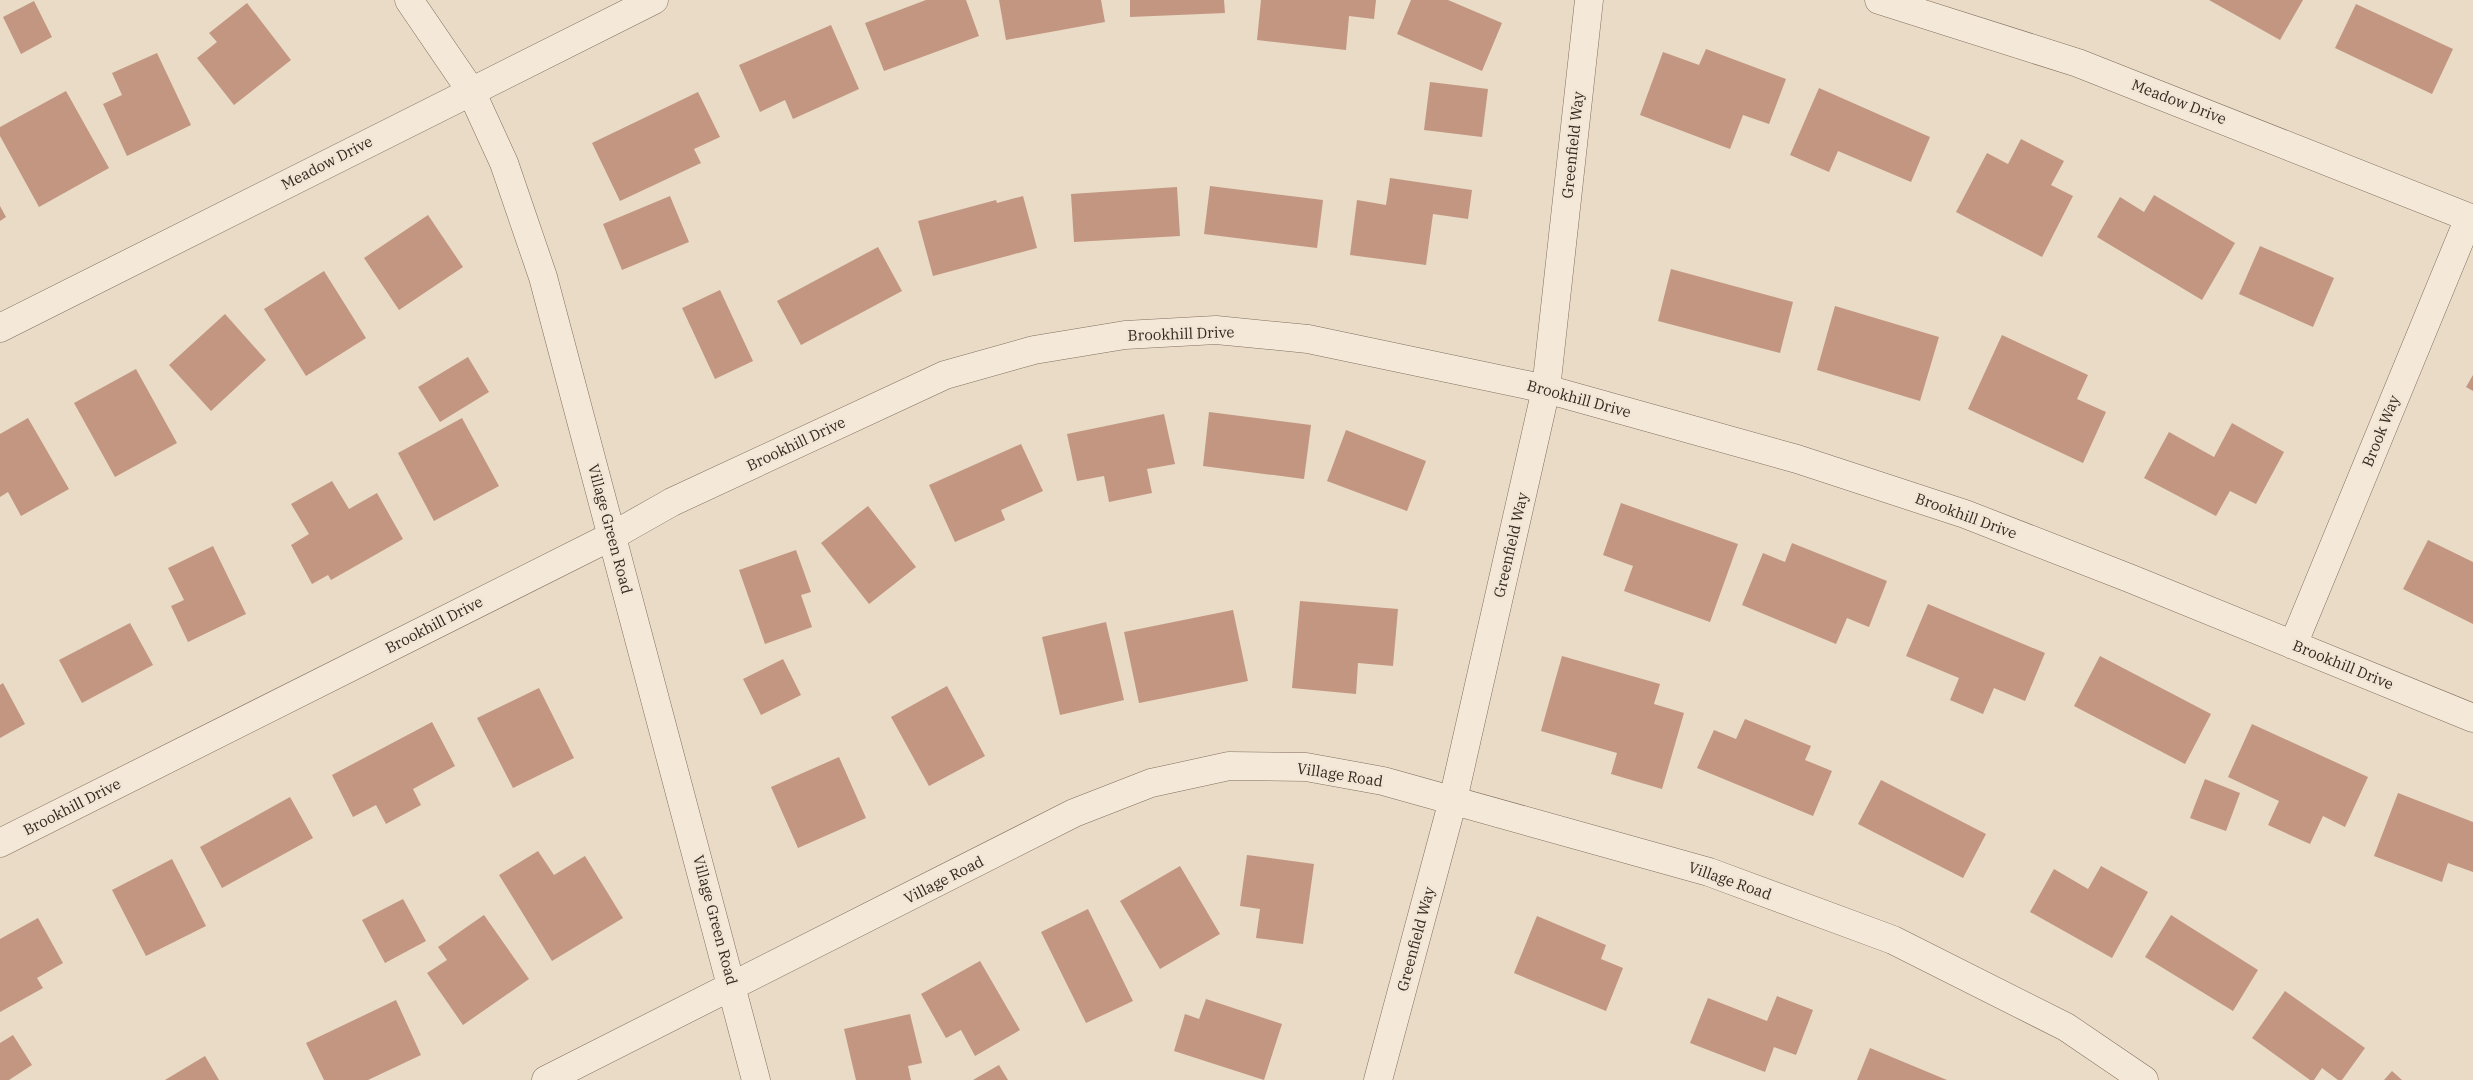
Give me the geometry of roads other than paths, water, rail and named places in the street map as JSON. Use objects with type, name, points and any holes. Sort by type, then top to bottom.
[{"type":"street","name":"Village Green Road","points":[[409,0],[471,91],[504,163],[543,277],[756,1080]]},
{"type":"street","name":"Meadow Drive","points":[[0,328],[654,0]]},
{"type":"street","name":"Greenfield Way","points":[[1378,1080],[1453,800],[1546,388],[1589,0]]},
{"type":"street","name":"Meadow Drive","points":[[1879,0],[2078,62],[2471,218]]},
{"type":"street","name":"Brook Way","points":[[2293,645],[2471,218]]},
{"type":"street","name":"Brookhill Drive","points":[[0,843],[612,536],[672,502],[945,375],[1034,350],[1116,336],[1216,330],[1308,339],[1546,388],[1797,459],[1965,514],[2473,718]]},
{"type":"street","name":"Village Road","points":[[546,1080],[1074,813],[1151,783],[1229,766],[1306,767],[1383,781],[1709,872],[1892,940],[2066,1028],[2144,1080]]}]
